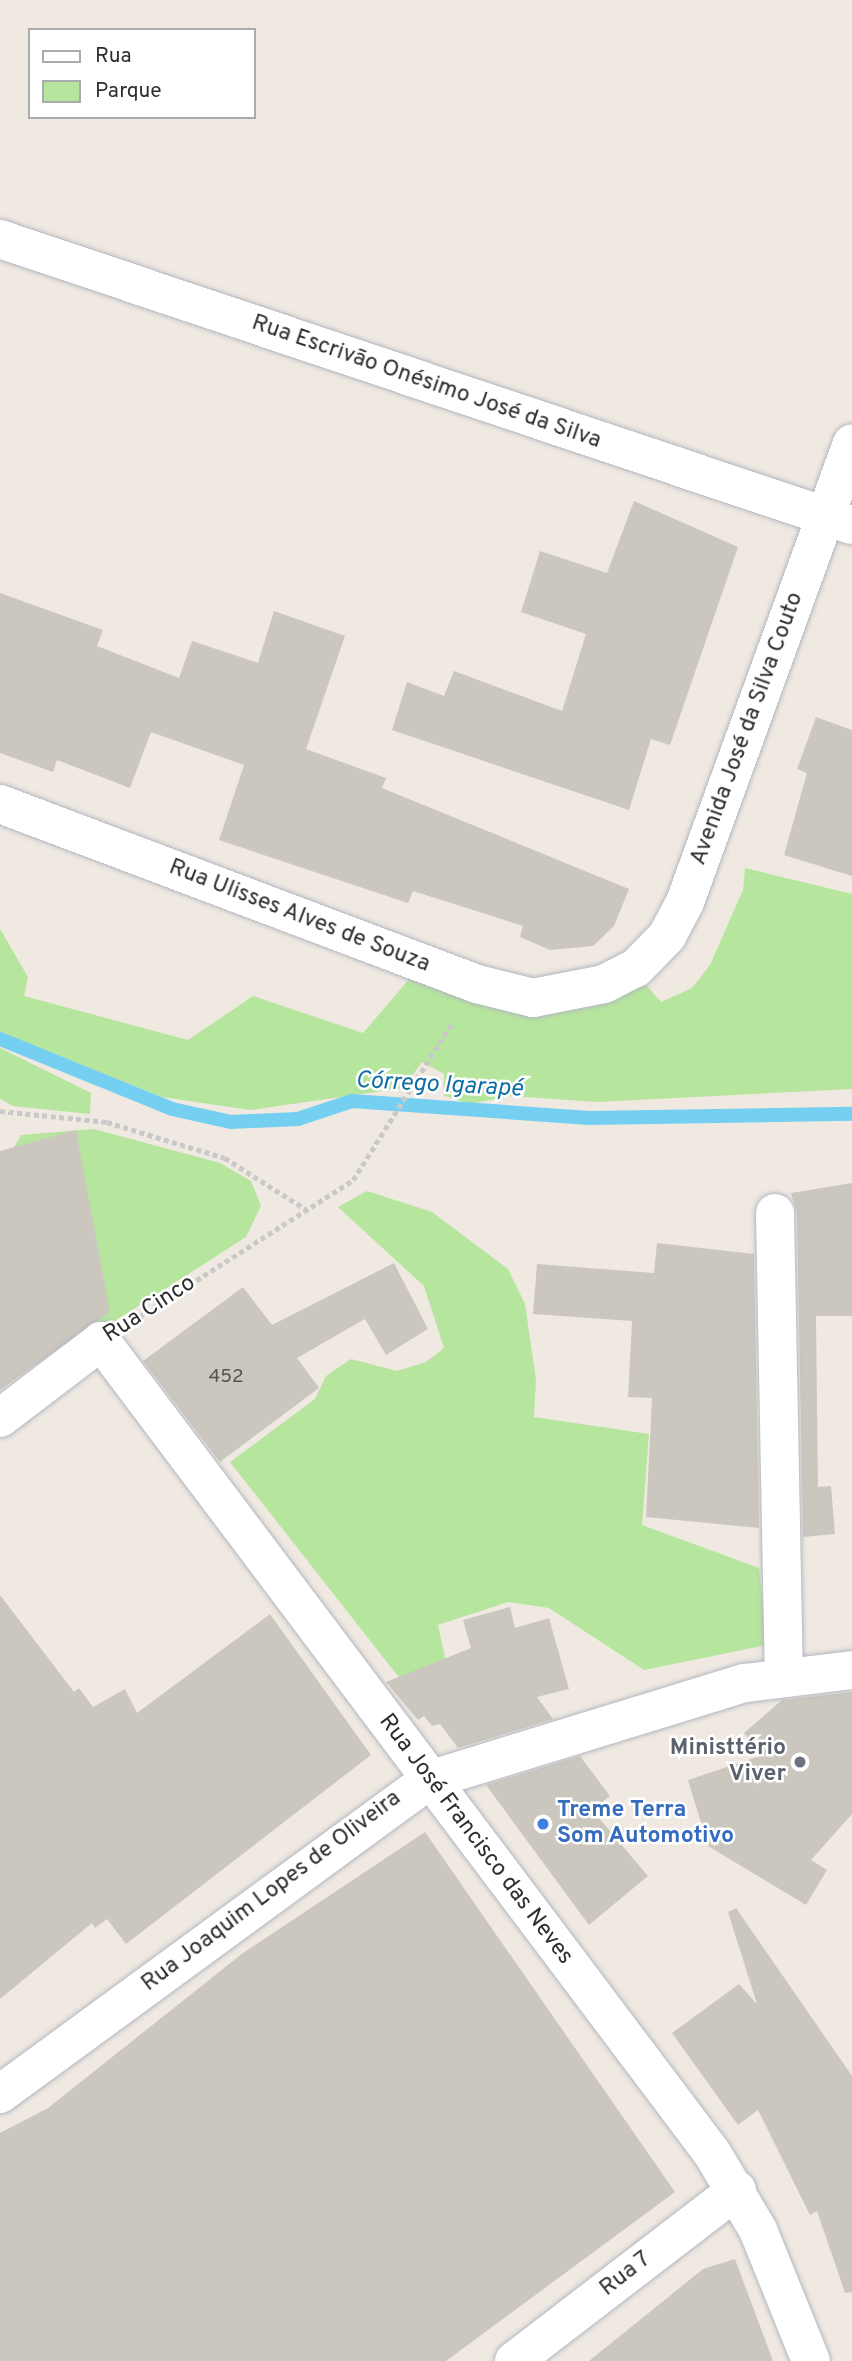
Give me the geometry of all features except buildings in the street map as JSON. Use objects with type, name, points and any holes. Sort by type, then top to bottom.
[{"type":"street","name":"Rua Escrivão Onésimo José da Silva","points":[[0,239],[839,521]]},
{"type":"street","name":"Avenida José da Silva Couto","points":[[604,984],[636,968],[667,936],[685,902],[839,521],[852,443]]},
{"type":"street","name":"Rua Ulisses Alves de Souza","points":[[0,804],[477,984],[533,998],[604,984]]},
{"type":"street","points":[[775,1213],[784,1677]]},
{"type":"street","name":"Rua Cinco","points":[[0,1418],[101,1341]]},
{"type":"street","name":"Rua José Francisco das Neves","points":[[101,1341],[737,2190],[811,2361]]},
{"type":"street","name":"Rua Joaquim Lopes de Oliveira","points":[[0,2094],[429,1780],[745,1683],[852,1670]]},
{"type":"street","name":"Rua 7","points":[[514,2361],[737,2190]]},
{"type":"path","name":"Rua Cinco","points":[[101,1341],[353,1180],[447,1031]]},
{"type":"path","points":[[0,1111],[107,1122],[225,1158],[307,1210]]},
{"type":"green space","points":[[745,868],[852,894],[852,1089],[597,1102],[512,1096],[469,1104],[443,1095],[444,1074],[422,1062],[403,1088],[250,1110],[162,1097],[0,1032],[0,929],[28,977],[24,996],[188,1040],[253,996],[363,1033],[417,970],[504,1006],[641,979],[661,1002],[692,988],[710,965],[743,890]]},
{"type":"green space","points":[[0,1048],[91,1093],[90,1114],[13,1106],[0,1099]]},
{"type":"green space","points":[[94,1129],[220,1163],[251,1181],[261,1206],[246,1237],[104,1328],[7,1369],[0,1172],[21,1135]]},
{"type":"green space","points":[[367,1191],[432,1212],[508,1269],[525,1304],[536,1380],[534,1417],[649,1434],[642,1525],[759,1568],[767,1645],[644,1670],[549,1608],[508,1602],[438,1625],[446,1662],[401,1680],[230,1462],[315,1399],[326,1376],[351,1359],[397,1371],[426,1362],[444,1348],[424,1286],[338,1207]]},
{"type":"waterway","name":"Córrego Igarapé","points":[[0,1039],[172,1109],[231,1122],[298,1119],[352,1101],[589,1118],[852,1114]]},
{"type":"place","name":"Ministtério Viver","points":[[800,1762]]},
{"type":"place","name":"Treme Terra Som Automotivo","points":[[543,1824]]}]
